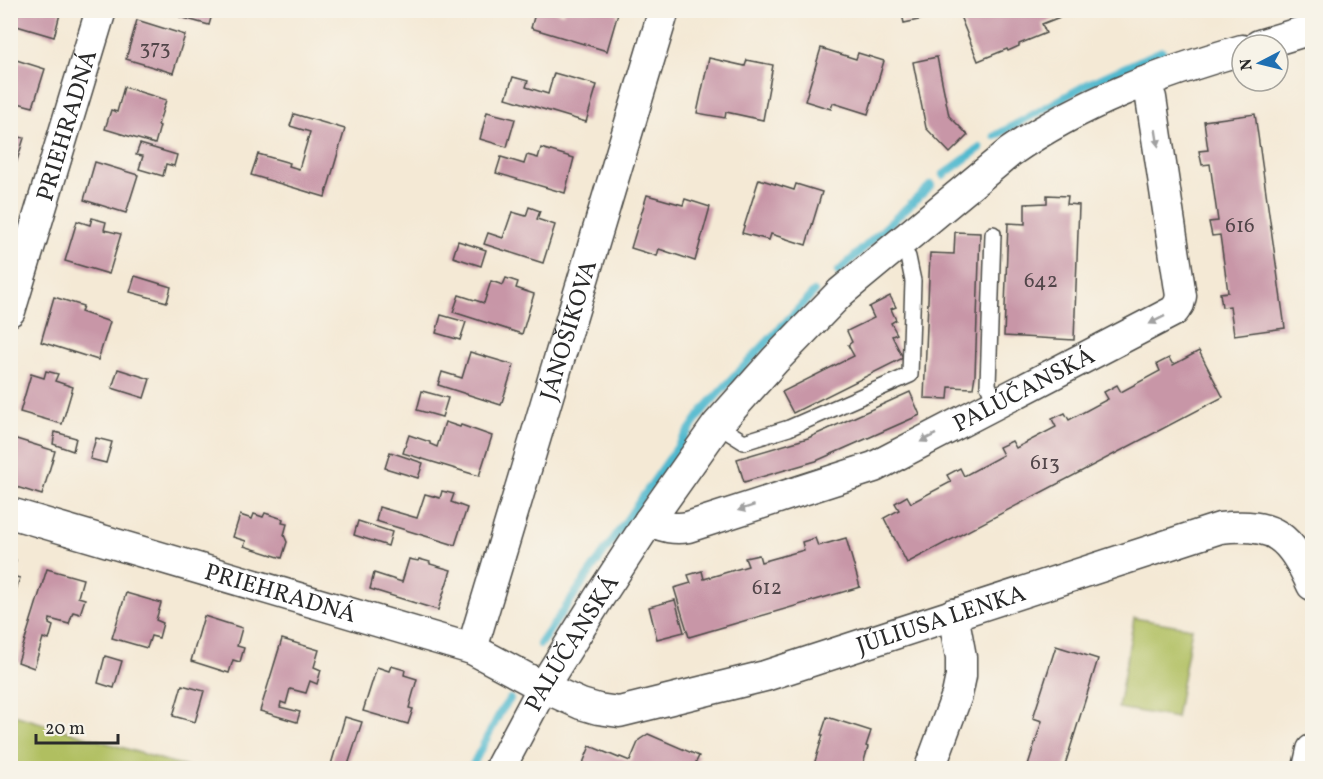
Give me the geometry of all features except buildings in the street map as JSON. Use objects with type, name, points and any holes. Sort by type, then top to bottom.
[{"type":"street","name":"PRIEHRADNÁ","points":[[10,311],[101,10]]},
{"type":"street","name":"JÁNOŠÍKOVA","points":[[472,649],[664,10]]},
{"type":"street","points":[[1290,36],[1312,29],[1306,10]]},
{"type":"street","name":"PALÚČANSKÁ","points":[[500,768],[543,687],[600,596],[649,521],[717,425],[775,360],[841,292],[1010,152],[1031,138],[1081,110],[1144,82],[1195,63],[1230,53]]},
{"type":"street","name":"PALÚČANSKÁ","points":[[649,521],[676,529],[688,527],[874,466],[1174,310],[1179,304],[1180,297],[1150,98],[1144,82]]},
{"type":"street","name":"PRIEHRADNÁ","points":[[10,513],[472,649],[543,687]]},
{"type":"street","name":"JÚLIUSA LENKA","points":[[543,687],[581,705],[620,712],[765,676],[1220,528],[1242,525],[1259,527],[1275,533],[1309,565]]},
{"type":"street","points":[[930,768],[957,695],[961,676],[961,657],[953,615]]},
{"type":"street","points":[[1308,768],[1312,750]]},
{"type":"lane","points":[[993,234],[988,385],[996,403]]},
{"type":"lane","points":[[717,425],[744,442],[789,428],[910,375],[913,281],[908,257],[898,245]]},
{"type":"green space","points":[[1134,618],[1192,628],[1176,718],[1118,708]]},
{"type":"green space","points":[[11,714],[190,768],[11,768]]},
{"type":"waterway","points":[[995,136],[1088,84],[1162,51]]},
{"type":"waterway","points":[[943,175],[980,148]]},
{"type":"waterway","points":[[838,272],[931,185]]},
{"type":"waterway","points":[[540,644],[704,409],[814,292]]},
{"type":"waterway","points":[[471,768],[501,711],[510,699]]}]
